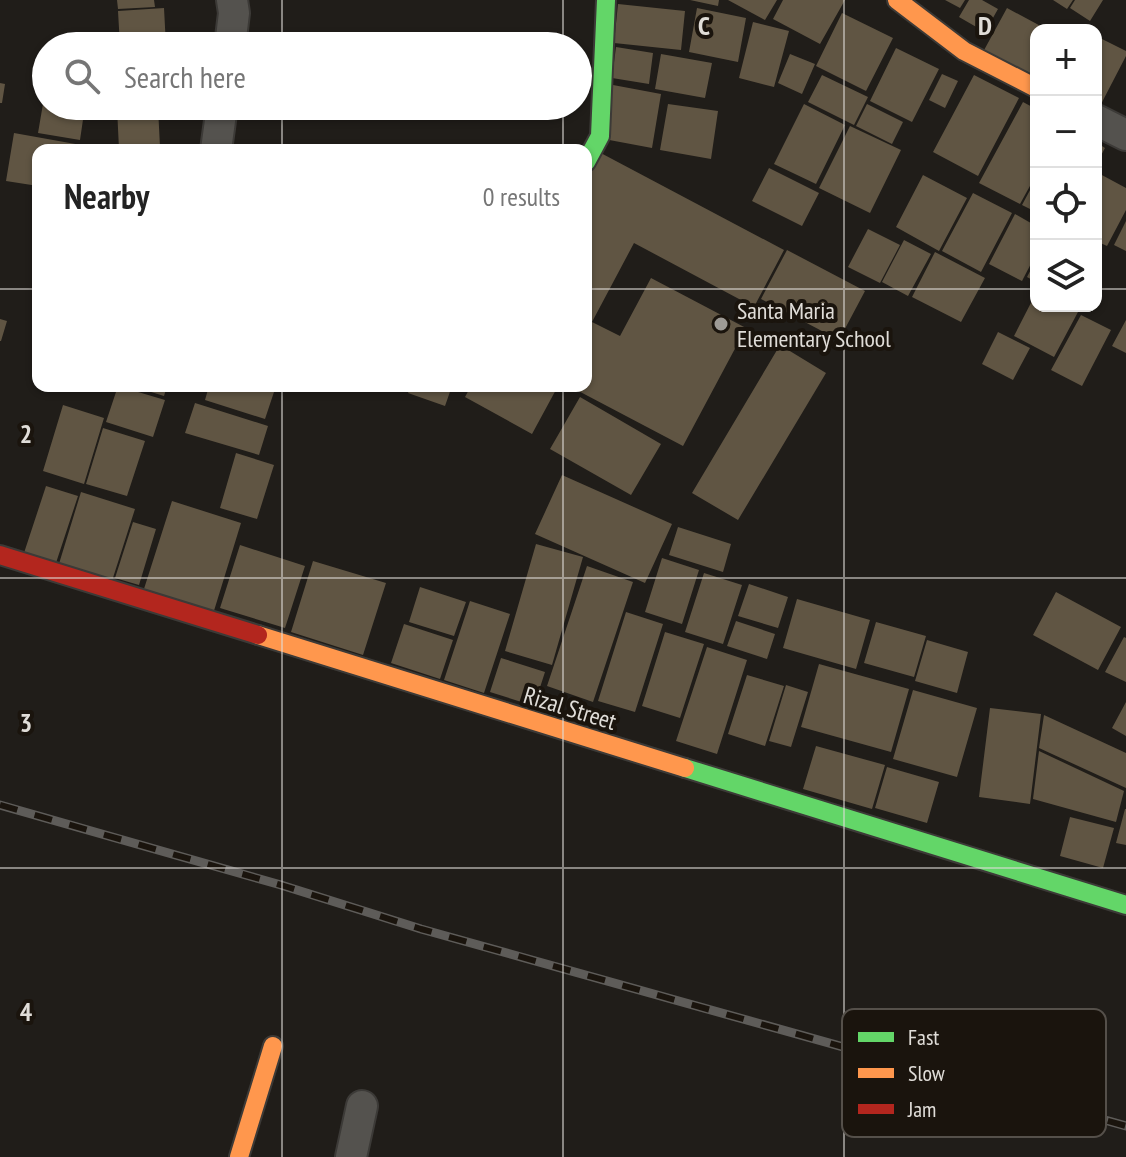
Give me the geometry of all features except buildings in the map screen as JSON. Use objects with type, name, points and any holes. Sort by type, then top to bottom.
[{"type":"street","points":[[232,0],[232,32]]},
{"type":"street","points":[[592,151],[600,136],[606,0]]},
{"type":"street","points":[[897,0],[964,51],[1030,85]]},
{"type":"street","points":[[217,144],[220,120]]},
{"type":"street","points":[[1102,123],[1126,135]]},
{"type":"street","name":"Rizal Street","points":[[0,555],[1126,905]]},
{"type":"street","points":[[239,1157],[273,1046]]},
{"type":"street","points":[[351,1157],[362,1106]]},
{"type":"railway","points":[[0,805],[281,885],[421,929],[842,1047]]},
{"type":"railway","points":[[1106,1120],[1126,1126]]},
{"type":"traffic: fast","points":[[592,151],[600,136],[606,0]]},
{"type":"traffic: fast","points":[[685,768],[1126,905]]},
{"type":"traffic: slow","points":[[897,0],[964,51],[1030,85]]},
{"type":"traffic: slow","points":[[258,635],[685,768]]},
{"type":"traffic: slow","points":[[239,1157],[273,1046]]},
{"type":"traffic: jam","points":[[0,555],[258,635]]},
{"type":"place","name":"Santa Maria Elementary School","points":[[721,324]]}]
